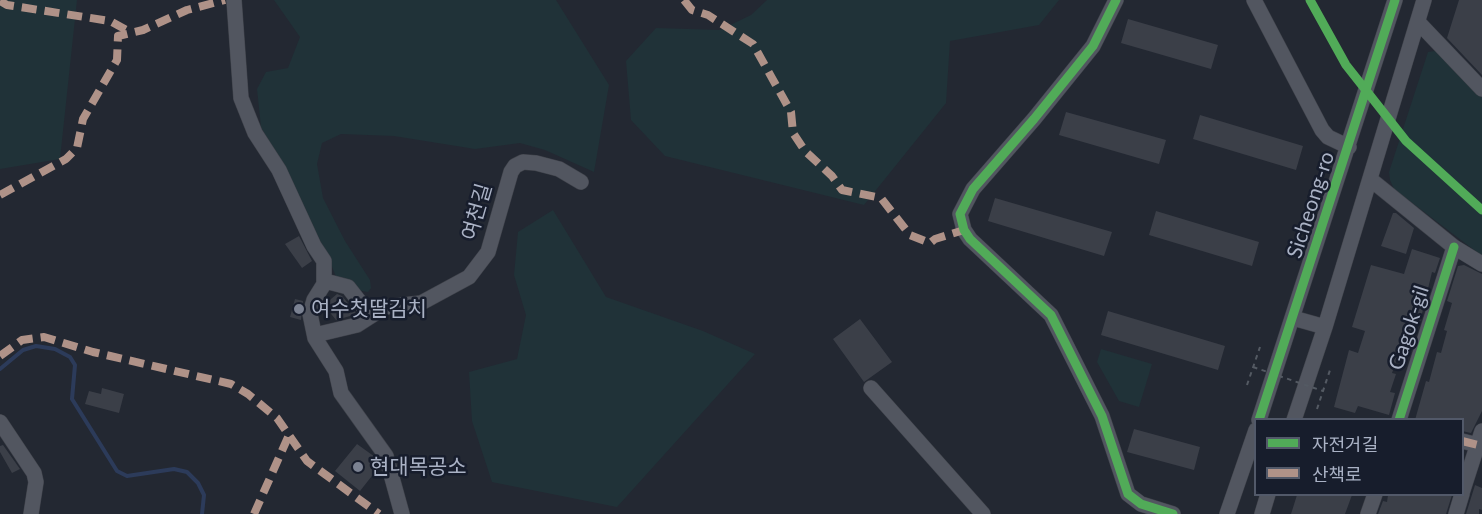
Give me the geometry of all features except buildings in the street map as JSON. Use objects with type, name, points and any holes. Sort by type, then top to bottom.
[{"type":"street","points":[[234,0],[241,98],[255,133],[279,170],[314,246],[324,261],[325,281],[312,307],[311,322],[315,335],[336,371],[341,393],[386,456],[402,514]]},
{"type":"street","points":[[1116,0],[1093,46],[973,189],[960,214],[964,230],[970,239],[1051,315],[1102,416],[1128,494],[1141,504],[1173,514]]},
{"type":"street","points":[[1254,0],[1322,129],[1328,137],[1349,147]]},
{"type":"street","name":"Sicheong-ro","points":[[1260,418],[1395,0]]},
{"type":"street","points":[[1295,418],[1325,327],[1424,0]]},
{"type":"street","points":[[1418,22],[1482,89]]},
{"type":"street","name":"여천길","points":[[315,335],[357,325],[385,307],[421,303],[462,282],[476,271],[488,252],[511,172],[515,166],[523,162],[536,163],[559,169],[581,183]]},
{"type":"street","points":[[1370,178],[1454,247],[1482,264]]},
{"type":"street","name":"Gagok-gil","points":[[1400,418],[1454,247]]},
{"type":"street","points":[[325,281],[348,287],[370,315]]},
{"type":"street","points":[[1293,318],[1325,327]]},
{"type":"street","points":[[871,388],[982,514]]},
{"type":"street","points":[[0,422],[34,473],[36,482],[31,514]]},
{"type":"street","points":[[1227,514],[1254,436]]},
{"type":"street","points":[[1464,490],[1476,469],[1474,439]]},
{"type":"street","points":[[1262,514],[1269,496]]},
{"type":"street","points":[[1368,514],[1375,496]]},
{"type":"street","points":[[1456,514],[1461,496]]},
{"type":"path","points":[[1247,385],[1260,347]]},
{"type":"path","points":[[1253,367],[1323,391]]},
{"type":"path","points":[[1317,409],[1330,370]]},
{"type":"shaded area","points":[[0,0],[77,0],[60,159],[0,169]]},
{"type":"shaded area","points":[[274,0],[556,0],[609,85],[594,172],[545,150],[520,143],[475,149],[394,136],[341,134],[322,143],[317,164],[323,198],[345,241],[370,280],[371,288],[368,292],[362,291],[337,279],[326,252],[261,127],[257,89],[266,72],[288,68],[300,37]]},
{"type":"shaded area","points":[[767,0],[1059,0],[1039,25],[950,41],[946,103],[864,205],[665,156],[631,120],[626,61],[656,28],[720,30],[751,15]]},
{"type":"shaded area","points":[[1435,51],[1442,54],[1482,97],[1482,256],[1394,189],[1390,180],[1389,172],[1428,52]]},
{"type":"shaded area","points":[[553,210],[606,297],[703,331],[755,354],[617,507],[492,482],[472,421],[469,372],[517,359],[526,315],[514,275],[518,232]]},
{"type":"shaded area","points":[[1101,349],[1152,364],[1139,407],[1119,401],[1097,362]]},
{"type":"waterway","points":[[0,369],[23,350],[36,346],[55,349],[70,357],[75,365],[72,399],[117,471],[127,476],[174,469],[187,472],[198,483],[204,495],[202,514]]},
{"type":"marked path","points":[[0,195],[66,159],[77,148],[83,119],[117,60],[118,36],[143,30],[187,10],[225,0]]},
{"type":"marked path","points":[[684,0],[692,10],[708,15],[753,44],[791,112],[793,133],[805,151],[832,176],[842,190],[881,198],[910,235],[930,243],[935,239],[964,230]]},
{"type":"marked path","points":[[0,1],[7,5],[110,21],[132,33]]},
{"type":"marked path","points":[[0,356],[22,340],[44,337],[93,352],[231,384],[248,394],[277,418],[307,461],[379,514]]},
{"type":"marked path","points":[[254,514],[289,435]]},
{"type":"marked path","points":[[1464,442],[1478,445]]},
{"type":"cycle path","points":[[1116,0],[1093,46],[973,189],[960,214],[964,230],[970,239],[1051,315],[1102,416],[1128,494],[1141,504],[1173,514]]},
{"type":"cycle path","points":[[1310,0],[1346,65],[1406,141],[1482,210]]},
{"type":"cycle path","points":[[1260,418],[1395,0]]},
{"type":"cycle path","points":[[1400,418],[1454,247]]},
{"type":"place","name":"여수첫딸김치","points":[[299,309]]},
{"type":"place","name":"현대목공소","points":[[358,467]]}]
